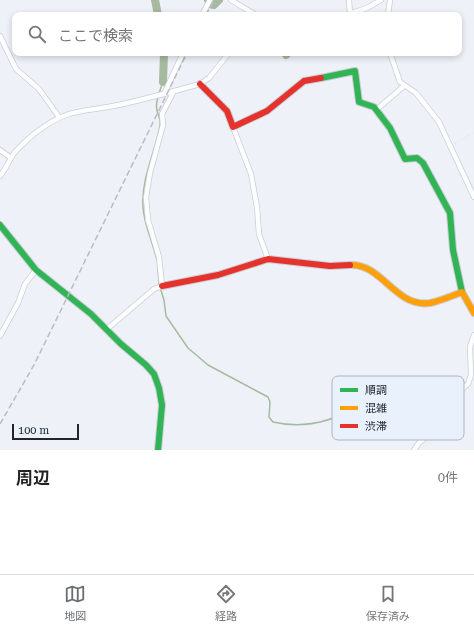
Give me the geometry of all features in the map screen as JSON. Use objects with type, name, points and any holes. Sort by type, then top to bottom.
[{"type":"street","points":[[204,12],[210,0]]},
{"type":"street","points":[[231,0],[251,12]]},
{"type":"street","points":[[348,12],[349,0]]},
{"type":"street","points":[[354,12],[367,8],[381,0]]},
{"type":"street","points":[[388,12],[390,0]]},
{"type":"street","points":[[0,36],[16,69],[39,89],[59,117]]},
{"type":"street","points":[[163,94],[182,56]]},
{"type":"street","points":[[0,176],[9,165],[11,158],[33,135],[59,117],[72,112],[124,104],[200,84],[209,78],[227,56]]},
{"type":"street","points":[[391,56],[397,76],[404,86],[416,93],[440,122],[474,197]]},
{"type":"street","points":[[233,127],[267,111],[304,81],[352,71],[355,72],[359,102],[372,105],[390,128],[403,157],[408,159],[418,158],[450,213],[453,250],[462,292],[474,313]]},
{"type":"street","points":[[200,84],[227,111],[251,174],[257,207],[259,234],[268,259]]},
{"type":"street","points":[[376,110],[404,86]]},
{"type":"street","points":[[161,286],[159,257],[148,220],[146,197],[150,173],[163,125],[162,114],[174,91]]},
{"type":"street","points":[[0,150],[11,158]]},
{"type":"street","points":[[0,225],[10,235],[21,253],[36,270],[86,310],[122,344],[145,362],[157,382],[161,417],[158,450]]},
{"type":"street","points":[[107,329],[161,286],[218,275],[268,259],[330,266],[360,264],[373,272],[403,298],[418,303],[430,303],[462,292]]},
{"type":"street","points":[[0,336],[18,303],[25,284],[36,270]]},
{"type":"street","points":[[464,386],[469,382],[471,375],[470,347],[474,335]]},
{"type":"street","points":[[414,450],[422,440]]},
{"type":"path","points":[[451,147],[474,132]]},
{"type":"waterway","points":[[155,0],[157,12]]},
{"type":"waterway","points":[[208,0],[210,4],[214,5],[219,0]]},
{"type":"waterway","points":[[163,82],[164,56]]},
{"type":"waterway","points":[[159,93],[163,82]]},
{"type":"waterway","points":[[157,260],[145,220],[143,197],[146,176],[160,126],[160,119],[156,107],[158,97]]},
{"type":"waterway","points":[[158,268],[159,284],[164,300],[166,316],[188,348],[208,365],[268,397],[270,402],[269,417],[273,422],[295,425],[316,423],[332,418]]},
{"type":"railway","points":[[208,12],[214,0]]},
{"type":"railway","points":[[0,424],[34,365],[186,56]]},
{"type":"traffic: fast","points":[[321,78],[355,71],[359,102],[374,107],[390,128],[405,159],[417,158],[423,163],[450,213],[453,250],[462,292]]},
{"type":"traffic: fast","points":[[0,225],[36,270],[91,314],[154,374],[159,388],[162,405],[158,450]]},
{"type":"traffic: slow","points":[[350,265],[361,266],[371,271],[398,293],[407,299],[418,303],[430,303],[462,292],[474,313]]},
{"type":"traffic: jam","points":[[200,84],[227,111],[233,127],[267,111],[304,81],[321,78]]},
{"type":"traffic: jam","points":[[162,286],[218,275],[268,259],[330,266],[350,265]]}]
